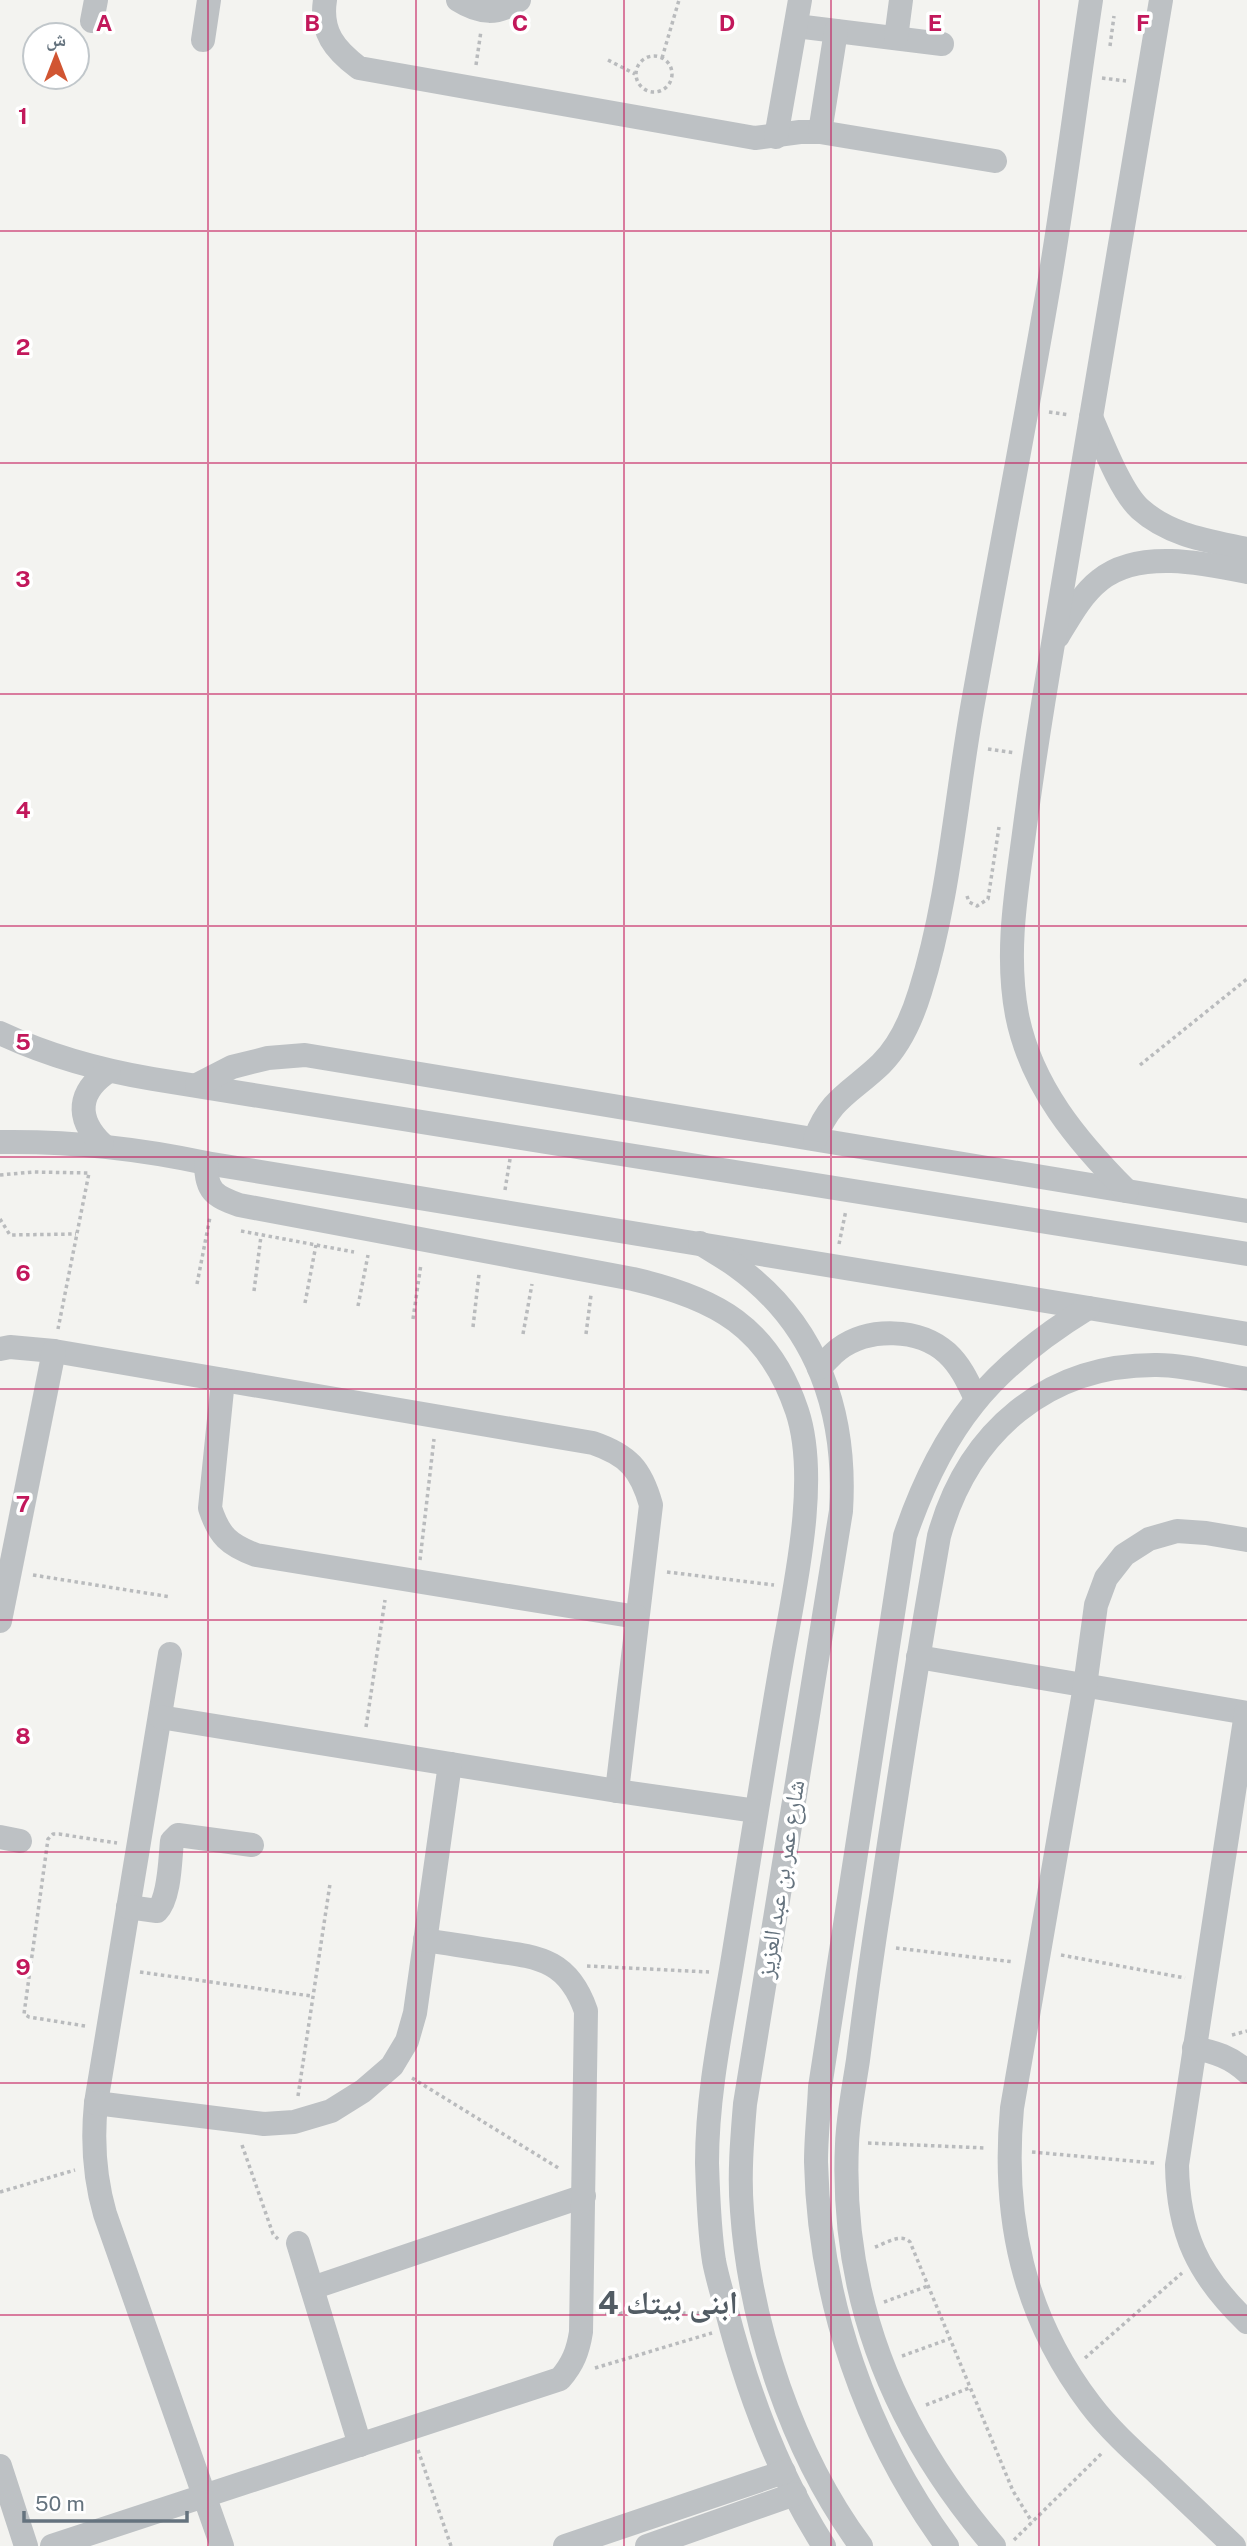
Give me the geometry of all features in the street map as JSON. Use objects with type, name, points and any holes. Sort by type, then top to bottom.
[{"type":"street","points":[[203,40],[209,0]]},
{"type":"street","points":[[326,0],[323,12],[328,35],[340,54],[359,68],[755,138],[820,132],[995,161]]},
{"type":"street","points":[[458,0],[484,12],[509,7],[519,0]]},
{"type":"street","points":[[776,136],[800,0]]},
{"type":"street","points":[[896,38],[901,0]]},
{"type":"street","points":[[815,1139],[833,1104],[881,1064],[897,1045],[921,991],[942,900],[965,746],[1047,294],[1091,0]]},
{"type":"street","points":[[1127,1191],[1092,1157],[1063,1120],[1035,1070],[1017,1016],[1012,948],[1015,902],[1034,757],[1161,0]]},
{"type":"street","points":[[796,26],[942,44]]},
{"type":"street","points":[[820,132],[836,31]]},
{"type":"street","points":[[1091,417],[1128,493],[1139,508],[1167,527],[1194,538],[1247,549]]},
{"type":"street","points":[[1052,645],[1076,606],[1101,579],[1128,566],[1162,561],[1199,562],[1247,572]]},
{"type":"street","points":[[0,1033],[32,1049],[109,1071],[1247,1254]]},
{"type":"street","points":[[197,1085],[232,1067],[268,1058],[304,1055],[1247,1212]]},
{"type":"street","points":[[102,1144],[91,1134],[83,1106],[96,1079],[109,1071]]},
{"type":"street","points":[[0,1142],[102,1144],[148,1151],[206,1163],[1247,1334]]},
{"type":"street","points":[[206,1163],[209,1188],[216,1195],[252,1208],[659,1285],[700,1298],[732,1318],[756,1338],[777,1368],[797,1412],[803,1439],[805,1507],[794,1594],[715,2060],[708,2150],[709,2211],[714,2262],[754,2400],[794,2494],[824,2546]]},
{"type":"street","name":"شارع عمر بن عبد العزيز","points":[[700,1243],[737,1266],[770,1296],[798,1330],[819,1368],[838,1426],[843,1474],[841,1511],[745,2104],[741,2162],[742,2212],[761,2331],[789,2416],[810,2462],[861,2546]]},
{"type":"street","points":[[947,2546],[925,2516],[888,2450],[858,2382],[836,2310],[822,2236],[817,2162],[820,2087],[905,1536],[918,1496],[936,1458],[976,1399],[1015,1359],[1050,1331],[1088,1308]]},
{"type":"street","points":[[819,1368],[840,1348],[865,1336],[893,1333],[922,1338],[946,1352],[965,1374],[976,1399]]},
{"type":"street","points":[[0,1349],[9,1347],[54,1351],[593,1443],[614,1450],[632,1464],[645,1483],[651,1505],[617,1791]]},
{"type":"street","points":[[0,1621],[54,1351]]},
{"type":"street","points":[[994,2546],[963,2510],[931,2464],[903,2415],[881,2363],[864,2310],[853,2254],[847,2198],[847,2142],[873,1945],[939,1536],[958,1483],[978,1451],[1003,1422],[1033,1399],[1072,1379],[1115,1367],[1159,1365],[1247,1379]]},
{"type":"street","points":[[223,1380],[210,1508],[215,1525],[225,1539],[240,1549],[256,1555],[638,1617]]},
{"type":"street","points":[[1234,2546],[1118,2436],[1091,2406],[1068,2372],[1037,2312],[1024,2275],[1012,2222],[1010,2136],[1096,1605],[1106,1578],[1124,1555],[1149,1539],[1177,1531],[1247,1540]]},
{"type":"street","points":[[794,1594],[825,1605]]},
{"type":"street","points":[[170,1654],[96,2104],[92,2134],[93,2165],[105,2214],[222,2546]]},
{"type":"street","points":[[918,1657],[1246,1713],[1177,2165],[1181,2216],[1197,2260],[1224,2301],[1247,2322]]},
{"type":"street","points":[[160,1717],[756,1811]]},
{"type":"street","points":[[96,2104],[264,2124],[294,2122],[331,2111],[363,2091],[392,2066],[407,2041],[415,2013],[450,1764]]},
{"type":"street","points":[[128,1907],[157,1911],[161,1907],[165,1897],[172,1840],[178,1836],[252,1845]]},
{"type":"street","points":[[858,1845],[888,1850]]},
{"type":"street","points":[[52,2546],[560,2379],[571,2366],[579,2349],[582,2312],[586,2011],[580,1992],[569,1977],[554,1964],[536,1956],[425,1940]]},
{"type":"street","points":[[1194,2048],[1229,2058],[1247,2072]]},
{"type":"street","points":[[715,2060],[751,2064]]},
{"type":"street","points":[[312,2288],[584,2196]]},
{"type":"street","points":[[298,2243],[360,2445]]},
{"type":"street","points":[[729,2320],[757,2307]]},
{"type":"street","points":[[0,2466],[26,2546]]},
{"type":"street","points":[[565,2546],[784,2472]]},
{"type":"street","points":[[647,2546],[794,2494]]},
{"type":"path","points":[[662,58],[677,1]]},
{"type":"path","points":[[473,88],[484,12]]},
{"type":"path","points":[[654,56],[662,58],[671,68],[673,75],[671,82],[660,92],[646,91],[636,81],[635,74],[641,61],[654,56]]},
{"type":"path","points":[[608,60],[635,74]]},
{"type":"path","points":[[1079,74],[1146,84]]},
{"type":"path","points":[[1026,409],[1091,417]]},
{"type":"path","points":[[965,746],[1034,757]]},
{"type":"path","points":[[1140,1065],[1247,979]]},
{"type":"path","points":[[501,1210],[514,1136]]},
{"type":"path","points":[[0,1175],[33,1172],[89,1173],[54,1351]]},
{"type":"path","points":[[835,1267],[849,1191]]},
{"type":"path","points":[[197,1284],[216,1195]]},
{"type":"path","points":[[0,1219],[10,1235],[76,1234]]},
{"type":"path","points":[[254,1291],[261,1236]]},
{"type":"path","points":[[305,1303],[316,1245]]},
{"type":"path","points":[[358,1306],[368,1255]]},
{"type":"path","points":[[414,1319],[421,1264]]},
{"type":"path","points":[[473,1327],[479,1275]]},
{"type":"path","points":[[523,1334],[532,1284]]},
{"type":"path","points":[[586,1334],[591,1295]]},
{"type":"path","points":[[418,1581],[436,1416]]},
{"type":"path","points":[[644,1569],[794,1594]]},
{"type":"path","points":[[10,1571],[171,1597]]},
{"type":"path","points":[[362,1749],[389,1577]]},
{"type":"path","points":[[108,2030],[24,2014],[48,1839],[53,1834],[59,1834],[138,1846]]},
{"type":"path","points":[[294,2122],[330,1884]]},
{"type":"path","points":[[873,1945],[1037,1958],[1203,1982]]},
{"type":"path","points":[[554,1964],[730,1973]]},
{"type":"path","points":[[118,1969],[312,1996]]},
{"type":"path","points":[[392,2066],[550,2161],[584,2196]]},
{"type":"path","points":[[234,2120],[273,2234],[284,2243],[298,2243]]},
{"type":"path","points":[[0,2192],[93,2165]]},
{"type":"path","points":[[853,2254],[906,2238],[1013,2491],[1032,2522]]},
{"type":"path","points":[[1068,2372],[1197,2260]]},
{"type":"path","points":[[864,2310],[928,2286]]},
{"type":"path","points":[[582,2312],[729,2320]]},
{"type":"path","points":[[560,2379],[729,2320]]},
{"type":"path","points":[[881,2363],[949,2339]]},
{"type":"path","points":[[903,2415],[970,2388]]},
{"type":"path","points":[[410,2428],[451,2546]]},
{"type":"path","points":[[1007,2546],[1118,2436]]},
{"type":"district","name":"ابنى بيتك 4","points":[[668,2303]]}]
